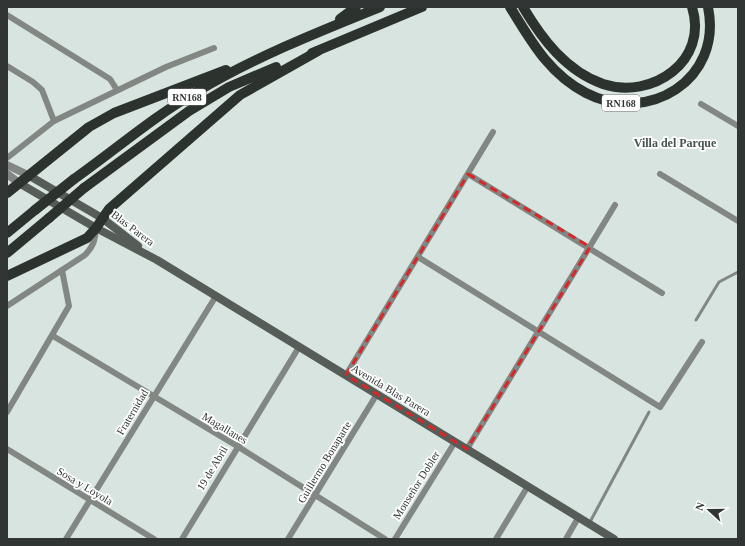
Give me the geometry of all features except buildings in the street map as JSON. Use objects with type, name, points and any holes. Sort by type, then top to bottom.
[{"type":"highway","name":"RN168","points":[[7,233],[74,179],[180,102],[219,78],[312,35],[343,18],[356,7]]},
{"type":"highway","points":[[312,35],[380,7]]},
{"type":"highway","name":"RN168","points":[[7,253],[84,188],[189,111],[229,87],[422,7]]},
{"type":"highway","name":"RN168","points":[[510,7],[537,50],[561,76],[586,93],[621,103],[635,103],[658,98],[678,89],[694,74],[706,50],[709,38],[710,25],[708,7]]},
{"type":"highway","name":"RN168","points":[[523,7],[545,40],[566,62],[590,78],[603,84],[625,88],[638,86],[663,78],[673,73],[680,65],[691,47],[694,36],[695,16],[692,7]]},
{"type":"highway","points":[[7,276],[42,258],[87,238],[109,209],[138,182],[240,95],[318,51]]},
{"type":"highway","points":[[7,193],[11,179],[28,174],[89,127],[114,113],[216,72],[251,63]]},
{"type":"main road","name":"Blas Parera","points":[[28,174],[102,218],[157,260]]},
{"type":"main road","name":"Blas Parera","points":[[11,179],[96,228],[157,260]]},
{"type":"main road","name":"Avenida Blas Parera","points":[[157,260],[614,539]]},
{"type":"street","points":[[7,15],[110,79],[117,90]]},
{"type":"street","points":[[7,158],[54,121],[166,67],[214,48]]},
{"type":"street","points":[[7,66],[33,82],[42,90],[54,121]]},
{"type":"street","points":[[701,104],[738,126]]},
{"type":"street","points":[[346,375],[493,132]]},
{"type":"street","name":"Blas Parera","points":[[7,165],[28,174]]},
{"type":"street","points":[[468,174],[662,293]]},
{"type":"street","points":[[660,174],[738,221]]},
{"type":"street","points":[[467,449],[539,333],[615,205]]},
{"type":"street","points":[[7,306],[62,270],[92,248],[95,240],[96,228]]},
{"type":"street","points":[[418,258],[660,407],[702,342]]},
{"type":"street","points":[[7,412],[53,336],[69,306],[62,270]]},
{"type":"street","name":"Fraternidad","points":[[66,539],[216,296]]},
{"type":"street","name":"Magallanes","points":[[53,336],[237,446],[385,539]]},
{"type":"street","name":"19 de Abril","points":[[182,539],[237,446],[299,347]]},
{"type":"street","name":"Guillermo Bonaparte","points":[[288,539],[316,496],[377,394]]},
{"type":"street","name":"Monseñor Dobler","points":[[395,539],[455,442]]},
{"type":"street","name":"Sosa y Loyola","points":[[7,450],[154,539]]},
{"type":"street","points":[[496,539],[528,486]]},
{"type":"street","points":[[566,539],[578,518]]},
{"type":"lane","points":[[696,320],[719,282],[738,272]]},
{"type":"lane","points":[[589,524],[649,412]]},
{"type":"highlighted area","points":[[468,174],[590,247],[467,449],[346,375]]},
{"type":"district","name":"Villa del Parque","points":[[675,143]]}]
